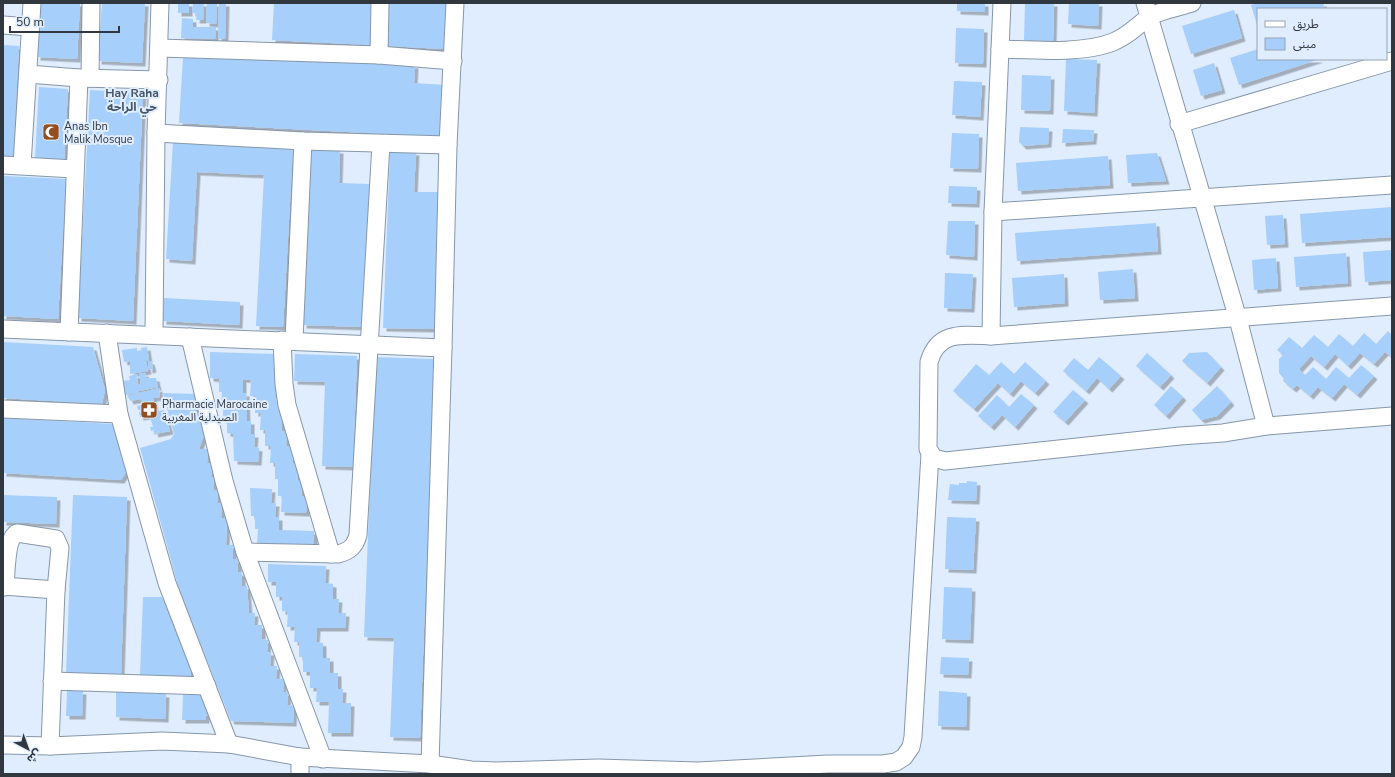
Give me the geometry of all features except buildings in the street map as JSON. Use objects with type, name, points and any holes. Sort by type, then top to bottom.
[{"type":"street","points":[[22,165],[32,3]]},
{"type":"street","points":[[69,332],[74,169],[91,3]]},
{"type":"street","points":[[154,336],[156,133],[159,80],[160,3]]},
{"type":"street","points":[[379,55],[380,3]]},
{"type":"street","points":[[430,764],[448,145],[455,3]]},
{"type":"street","points":[[991,336],[993,212],[1002,3]]},
{"type":"street","points":[[1000,49],[1038,50],[1093,48],[1113,42],[1130,34],[1147,10],[1192,3]]},
{"type":"street","points":[[1147,10],[1179,124],[1238,319],[1266,426]]},
{"type":"street","points":[[3,25],[30,27]]},
{"type":"street","points":[[159,48],[379,55],[453,61]]},
{"type":"street","points":[[1179,124],[1392,61]]},
{"type":"street","points":[[28,74],[84,78],[159,80]]},
{"type":"street","points":[[156,133],[303,141],[448,145]]},
{"type":"street","points":[[303,141],[284,384],[287,405],[331,554]]},
{"type":"street","points":[[244,552],[331,554],[345,552],[355,544],[358,535],[381,144]]},
{"type":"street","points":[[3,165],[74,169]]},
{"type":"street","points":[[993,212],[1392,185]]},
{"type":"street","points":[[3,745],[50,746],[162,741],[229,744],[300,757],[390,768],[430,764],[481,772],[698,772],[828,764],[883,764],[896,762],[904,757],[911,747],[913,737],[930,454],[927,441],[929,362],[932,350],[954,335],[991,336],[1238,319],[1392,306]]},
{"type":"street","points":[[3,329],[190,338],[288,340],[443,348]]},
{"type":"street","points":[[106,333],[119,414],[167,583],[229,744]]},
{"type":"street","points":[[190,338],[224,480],[244,552],[323,759]]},
{"type":"street","points":[[3,409],[119,414]]},
{"type":"street","points":[[930,454],[938,460],[953,462],[1180,436],[1240,431],[1266,426],[1392,416]]},
{"type":"street","points":[[50,746],[56,590],[60,548],[58,541],[54,537],[17,534],[12,536],[9,544],[4,587],[56,590]]},
{"type":"street","points":[[52,681],[207,686]]},
{"type":"street","points":[[300,757],[300,774]]},
{"type":"place","name":"Anas Ibn Malik Mosque","points":[[51,132]]},
{"type":"place","name":"Pharmacie Marocaine الصيدلية المغربية","points":[[149,410]]},
{"type":"district","name":"Hay Raha حي الراحة","points":[[132,100]]}]
